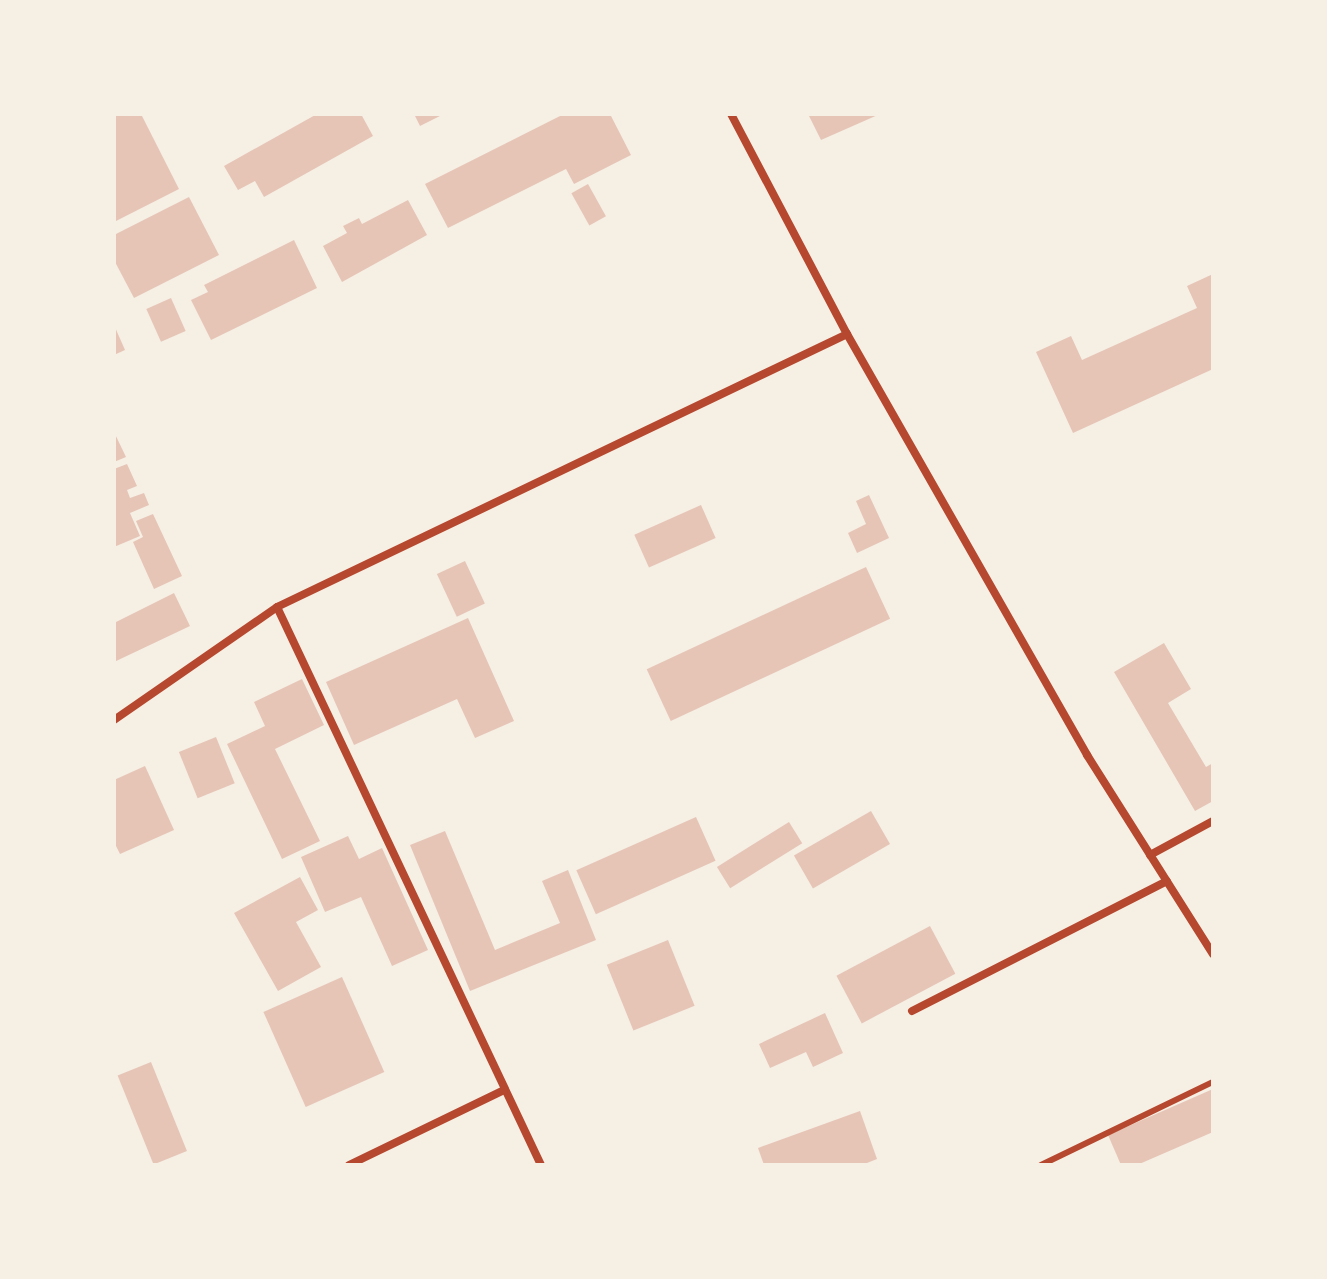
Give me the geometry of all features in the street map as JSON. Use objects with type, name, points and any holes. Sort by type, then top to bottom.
[{"type":"street","points":[[731,114],[847,334],[1087,755],[1213,954]]},
{"type":"street","points":[[114,720],[277,607],[847,334]]},
{"type":"street","points":[[277,607],[541,1165]]},
{"type":"street","points":[[1150,855],[1213,821]]},
{"type":"street","points":[[912,1011],[1167,881]]},
{"type":"street","points":[[349,1165],[504,1090]]},
{"type":"lane","points":[[1041,1165],[1213,1082]]},
{"type":"building","points":[[114,114],[141,114],[179,189],[114,222]]},
{"type":"building","points":[[317,114],[361,114],[373,136],[264,197],[255,181],[238,190],[224,166]]},
{"type":"building","points":[[414,114],[444,114],[420,126]]},
{"type":"building","points":[[564,114],[610,114],[631,155],[574,184],[566,169],[448,228],[425,184]]},
{"type":"building","points":[[808,114],[880,114],[821,140]]},
{"type":"building","points":[[588,184],[606,216],[589,226],[571,193]]},
{"type":"building","points":[[189,197],[219,255],[134,298],[114,260],[114,235]]},
{"type":"building","points":[[408,200],[427,235],[342,282],[323,246],[347,233],[343,226],[359,218],[362,224]]},
{"type":"building","points":[[294,240],[317,288],[211,340],[191,300],[208,292],[204,285]]},
{"type":"building","points":[[1213,274],[1213,369],[1073,433],[1036,352],[1071,336],[1082,360],[1197,308],[1187,286]]},
{"type":"building","points":[[171,298],[186,331],[161,342],[146,309]]},
{"type":"building","points":[[114,325],[125,350],[114,355]]},
{"type":"building","points":[[114,432],[126,457],[114,462]]},
{"type":"building","points":[[127,464],[137,486],[127,490],[130,498],[144,493],[149,505],[130,513],[140,536],[114,547],[114,469]]},
{"type":"building","points":[[869,495],[889,538],[857,553],[848,533],[866,524],[856,501]]},
{"type":"building","points":[[701,505],[716,538],[649,568],[634,535]]},
{"type":"building","points":[[153,514],[182,576],[154,589],[133,542],[143,537],[136,521]]},
{"type":"building","points":[[465,561],[485,604],[457,617],[437,574]]},
{"type":"building","points":[[866,567],[890,619],[671,721],[647,669]]},
{"type":"building","points":[[174,593],[190,626],[114,662],[114,623]]},
{"type":"building","points":[[468,618],[514,721],[475,738],[457,699],[354,745],[326,682]]},
{"type":"building","points":[[1164,643],[1191,689],[1168,703],[1206,767],[1213,763],[1213,801],[1195,811],[1114,672]]},
{"type":"building","points":[[302,679],[324,725],[275,749],[320,841],[282,859],[227,744],[265,726],[254,702]]},
{"type":"building","points":[[216,737],[235,783],[198,798],[179,752]]},
{"type":"building","points":[[145,766],[174,830],[120,854],[114,842],[114,780]]},
{"type":"building","points":[[871,811],[890,844],[813,888],[794,856]]},
{"type":"building","points":[[696,817],[716,861],[596,914],[576,870]]},
{"type":"building","points":[[789,822],[802,843],[730,888],[717,867]]},
{"type":"building","points":[[445,831],[495,950],[560,923],[542,881],[568,870],[596,940],[470,991],[410,845]]},
{"type":"building","points":[[348,836],[359,859],[382,848],[428,950],[392,966],[361,897],[325,912],[301,857]]},
{"type":"building","points":[[300,877],[318,910],[296,922],[321,967],[278,991],[234,913]]},
{"type":"building","points":[[930,926],[955,974],[862,1023],[836,976]]},
{"type":"building","points":[[668,940],[695,1006],[633,1031],[607,965]]},
{"type":"building","points":[[342,977],[384,1072],[306,1107],[263,1012]]},
{"type":"building","points":[[825,1013],[843,1053],[813,1067],[806,1052],[770,1068],[759,1044]]},
{"type":"building","points":[[151,1062],[187,1151],[154,1164],[118,1075]]},
{"type":"building","points":[[1213,1089],[1213,1132],[1137,1165],[1121,1165],[1108,1135]]},
{"type":"building","points":[[860,1111],[877,1159],[862,1165],[764,1165],[758,1148]]}]
